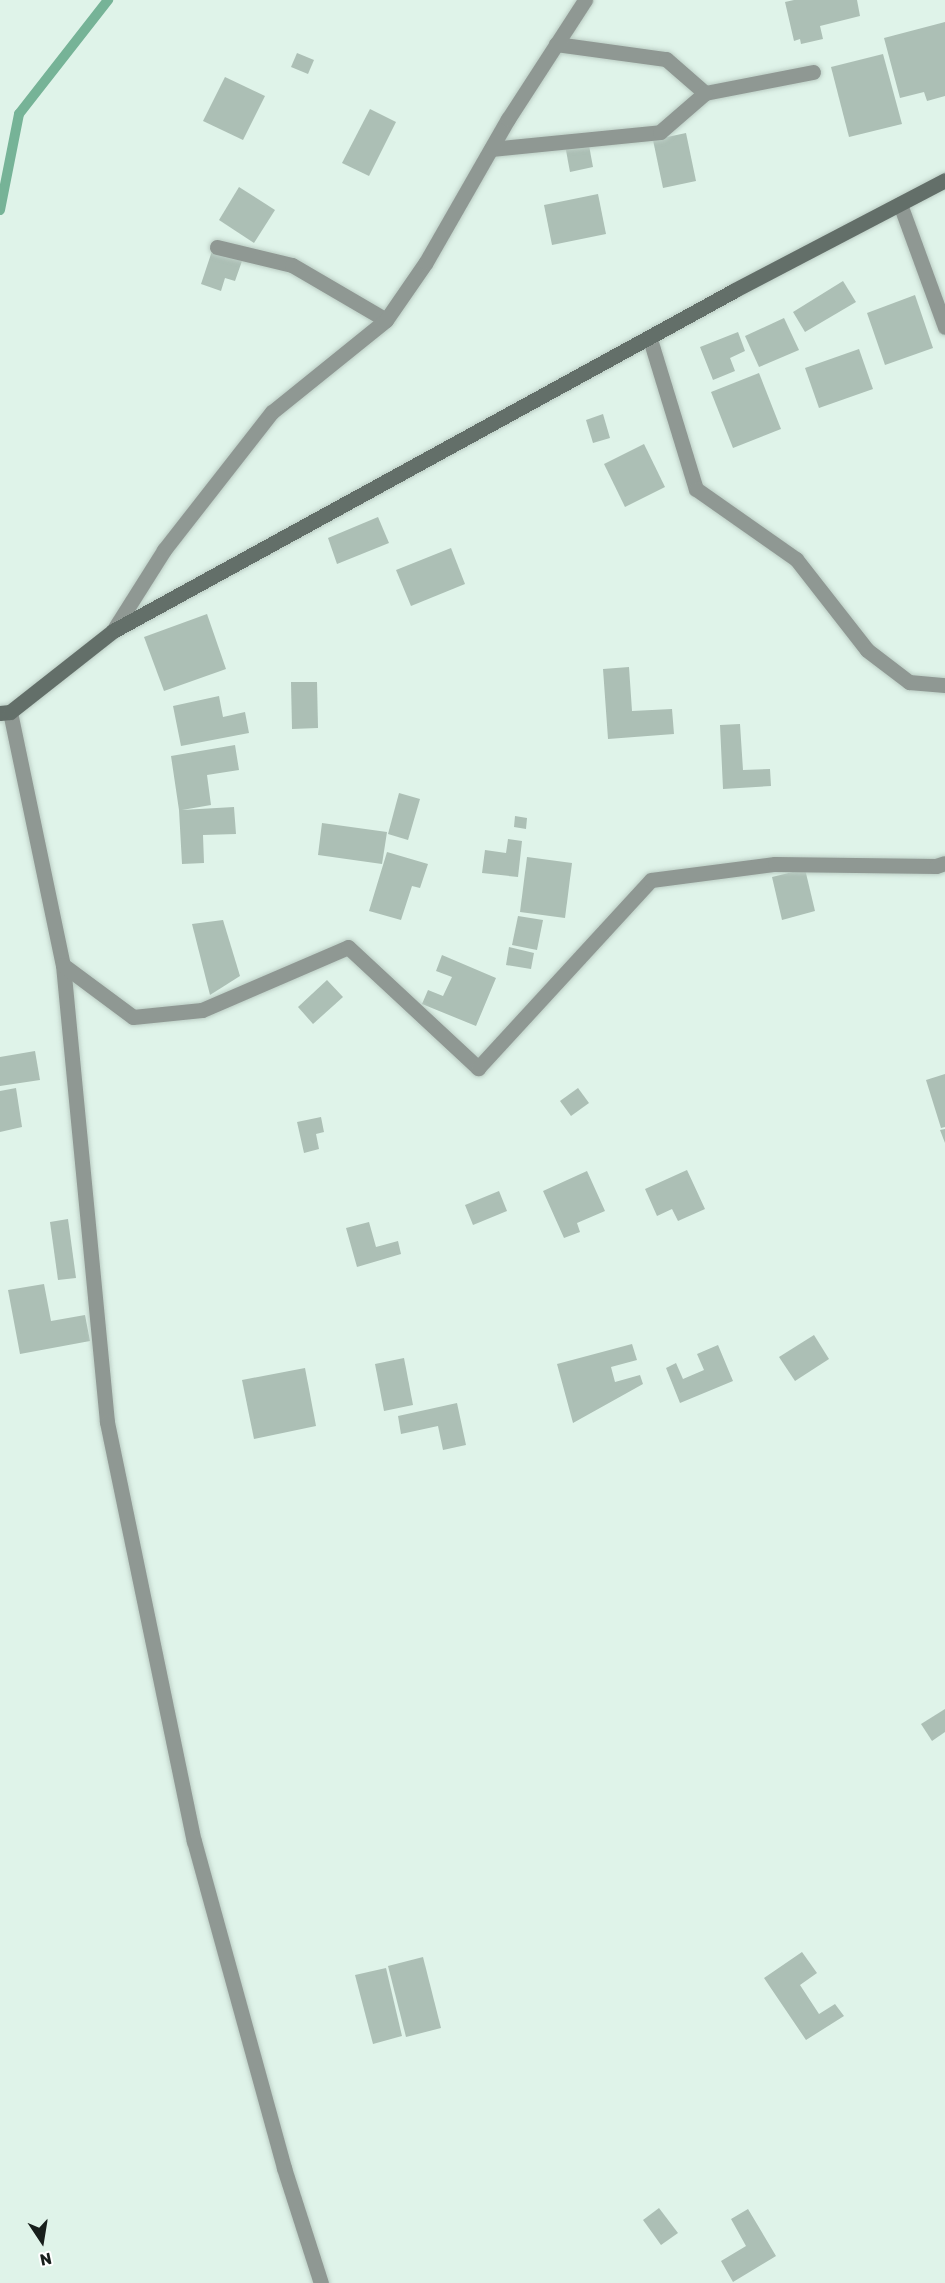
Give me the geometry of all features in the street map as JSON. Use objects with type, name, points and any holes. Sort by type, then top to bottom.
[{"type":"street","points":[[113,631],[164,550],[272,412],[386,320],[426,262],[490,149],[585,0]]},
{"type":"street","points":[[556,45],[666,59],[705,93]]},
{"type":"street","points":[[490,149],[660,132],[705,93],[813,72]]},
{"type":"street","points":[[321,2283],[284,2168],[194,1841],[107,1422],[63,965],[5,712],[113,631],[945,180]]},
{"type":"street","points":[[900,204],[945,327]]},
{"type":"street","points":[[217,247],[292,265],[386,320]]},
{"type":"street","points":[[650,339],[696,489],[796,559],[867,650],[909,682],[945,685]]},
{"type":"street","points":[[63,965],[133,1017],[202,1010],[348,947],[478,1068],[651,880],[775,864],[936,867],[945,863]]},
{"type":"building","points":[[857,0],[860,16],[820,26],[823,39],[801,44],[800,39],[794,41],[785,2]]},
{"type":"building","points":[[945,22],[945,96],[927,101],[924,92],[900,98],[884,38]]},
{"type":"building","points":[[297,53],[314,60],[308,74],[291,67]]},
{"type":"building","points":[[883,54],[902,124],[849,137],[831,67]]},
{"type":"building","points":[[225,77],[265,96],[243,140],[203,121]]},
{"type":"building","points":[[370,109],[396,122],[369,176],[342,163]]},
{"type":"building","points":[[686,133],[696,181],[663,188],[653,140]]},
{"type":"building","points":[[588,140],[593,167],[570,172],[565,145]]},
{"type":"building","points":[[239,187],[275,210],[254,243],[219,220]]},
{"type":"building","points":[[598,194],[606,234],[552,245],[544,205]]},
{"type":"building","points":[[212,251],[242,261],[235,281],[225,278],[221,291],[201,284]]},
{"type":"building","points":[[843,281],[856,302],[805,332],[793,312]]},
{"type":"building","points":[[915,295],[933,348],[885,365],[867,313]]},
{"type":"building","points":[[784,318],[799,350],[759,367],[745,336]]},
{"type":"building","points":[[738,332],[745,351],[730,358],[735,371],[713,380],[700,347]]},
{"type":"building","points":[[859,349],[873,389],[819,408],[805,368]]},
{"type":"building","points":[[759,373],[781,429],[733,448],[711,392]]},
{"type":"building","points":[[603,414],[610,438],[593,443],[586,420]]},
{"type":"building","points":[[644,444],[665,487],[625,507],[604,464]]},
{"type":"building","points":[[378,517],[389,543],[337,564],[328,538]]},
{"type":"building","points":[[451,548],[465,584],[411,606],[396,570]]},
{"type":"building","points":[[207,614],[226,669],[164,691],[144,637]]},
{"type":"building","points":[[629,667],[632,711],[672,709],[674,734],[608,739],[603,669]]},
{"type":"building","points":[[291,682],[317,682],[318,728],[292,729]]},
{"type":"building","points":[[219,696],[223,717],[245,712],[249,733],[181,746],[173,706]]},
{"type":"building","points":[[740,724],[743,770],[770,769],[771,786],[723,789],[720,725]]},
{"type":"building","points":[[235,745],[239,770],[207,775],[211,805],[182,810],[234,807],[236,834],[203,835],[204,863],[182,864],[179,810],[171,756]]},
{"type":"building","points":[[399,793],[420,799],[408,840],[388,834]]},
{"type":"building","points":[[515,816],[527,818],[526,829],[514,827]]},
{"type":"building","points":[[322,823],[387,832],[382,864],[318,855]]},
{"type":"building","points":[[508,839],[522,841],[518,877],[482,873],[485,850],[506,853]]},
{"type":"building","points":[[387,852],[428,864],[420,888],[412,886],[401,920],[369,911]]},
{"type":"building","points":[[527,857],[572,863],[565,918],[520,912]]},
{"type":"building","points":[[805,869],[815,911],[782,920],[772,877]]},
{"type":"building","points":[[518,916],[543,920],[537,950],[512,945]]},
{"type":"building","points":[[223,920],[240,976],[210,995],[192,924]]},
{"type":"building","points":[[509,947],[534,953],[531,969],[506,965]]},
{"type":"building","points":[[442,955],[496,978],[476,1026],[422,1004],[428,990],[443,996],[452,977],[436,971]]},
{"type":"building","points":[[327,980],[343,997],[313,1024],[298,1007]]},
{"type":"building","points":[[35,1051],[40,1080],[0,1086],[0,1057]]},
{"type":"building","points":[[945,1074],[945,1127],[941,1128],[926,1080]]},
{"type":"building","points":[[16,1088],[22,1127],[0,1132],[0,1091]]},
{"type":"building","points":[[578,1088],[589,1103],[571,1116],[560,1101]]},
{"type":"building","points":[[321,1117],[324,1132],[316,1134],[319,1149],[304,1153],[297,1122]]},
{"type":"building","points":[[945,1129],[945,1143],[940,1130]]},
{"type":"building","points":[[687,1170],[705,1209],[678,1221],[672,1209],[657,1216],[645,1189]]},
{"type":"building","points":[[587,1171],[605,1211],[577,1223],[580,1232],[564,1238],[543,1191]]},
{"type":"building","points":[[499,1191],[507,1211],[473,1225],[465,1205]]},
{"type":"building","points":[[68,1219],[76,1278],[58,1280],[50,1222]]},
{"type":"building","points":[[369,1222],[376,1247],[398,1241],[401,1254],[357,1267],[346,1228]]},
{"type":"building","points":[[44,1284],[51,1321],[85,1315],[90,1341],[20,1354],[8,1290]]},
{"type":"building","points":[[814,1335],[829,1359],[795,1381],[779,1357]]},
{"type":"building","points":[[632,1344],[637,1360],[611,1367],[615,1382],[640,1375],[643,1384],[573,1423],[557,1364]]},
{"type":"building","points":[[718,1345],[733,1381],[680,1403],[666,1368],[676,1363],[683,1379],[704,1370],[697,1354]]},
{"type":"building","points":[[404,1358],[413,1405],[384,1411],[375,1364]]},
{"type":"building","points":[[305,1368],[316,1426],[254,1439],[242,1380]]},
{"type":"building","points":[[457,1403],[466,1445],[443,1450],[438,1426],[401,1434],[398,1416]]},
{"type":"building","points":[[945,1709],[945,1732],[932,1741],[921,1724]]},
{"type":"building","points":[[802,1952],[817,1973],[800,1985],[819,2014],[835,2004],[844,2016],[806,2040],[764,1978]]},
{"type":"building","points":[[423,1957],[441,2028],[406,2037],[388,1966]]},
{"type":"building","points":[[386,1968],[402,2036],[373,2044],[355,1975]]},
{"type":"building","points":[[659,2208],[678,2233],[661,2245],[643,2220]]},
{"type":"building","points":[[748,2209],[776,2256],[733,2282],[721,2261],[746,2246],[731,2219]]},
{"type":"waterway","points":[[0,210],[19,114],[108,0]]}]
